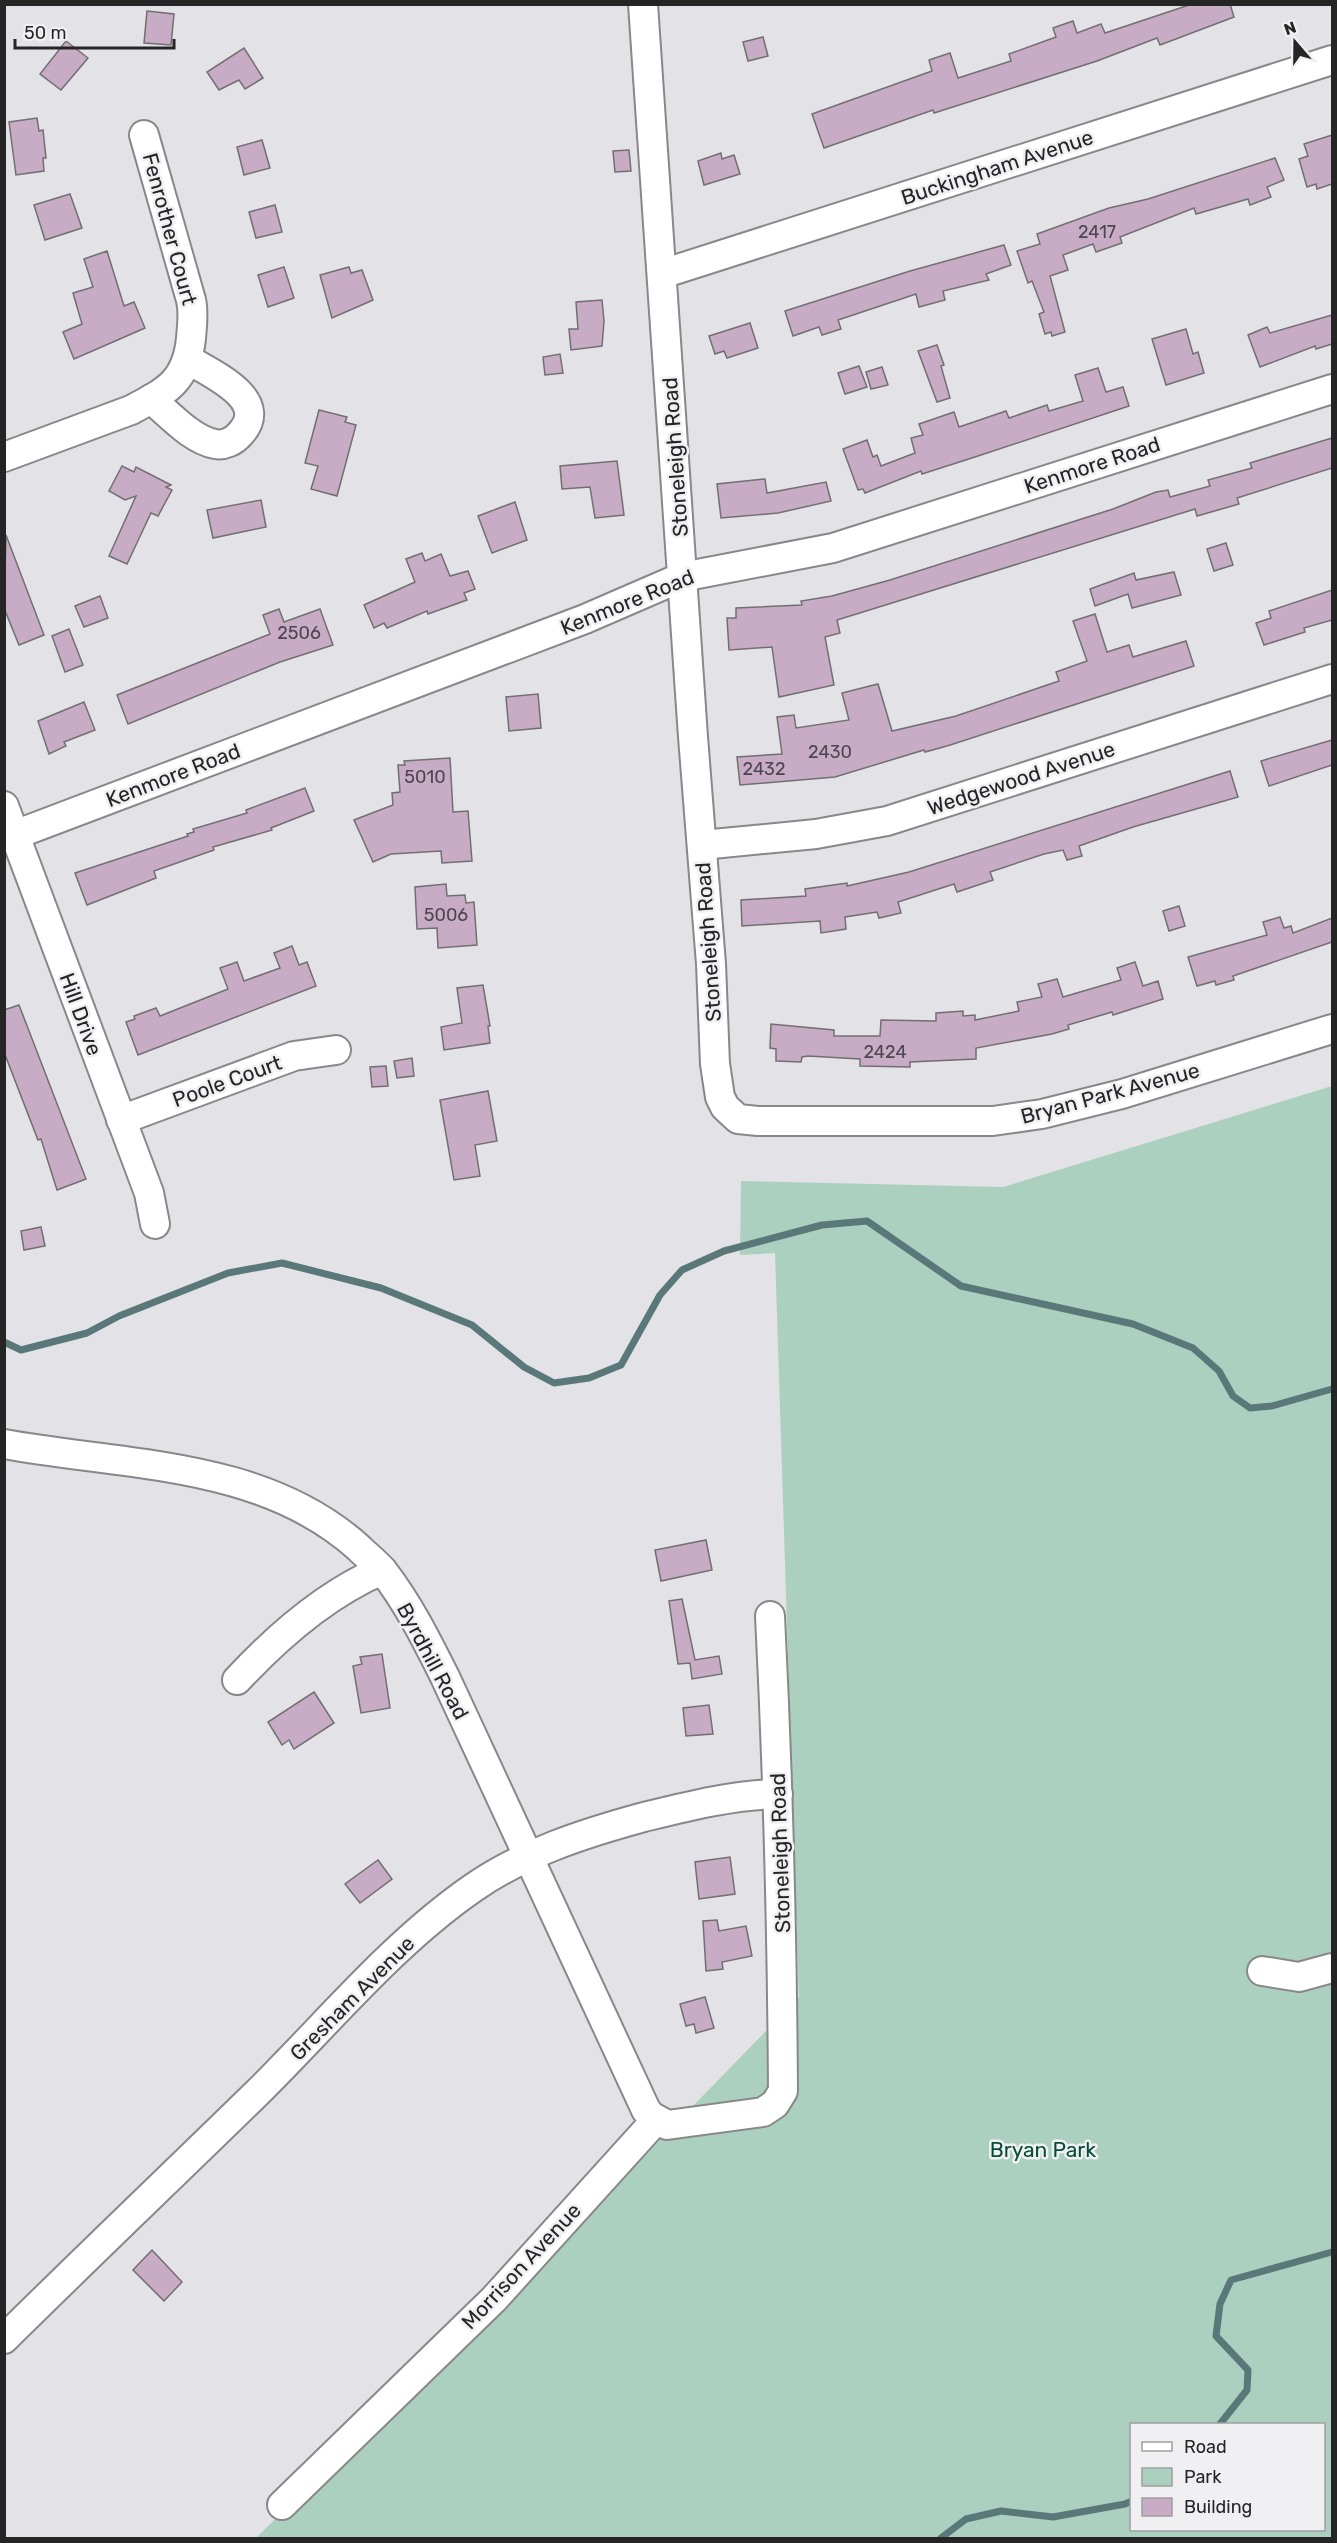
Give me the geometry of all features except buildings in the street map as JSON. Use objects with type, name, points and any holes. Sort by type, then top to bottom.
[{"type":"street","name":"Stoneleigh Road","points":[[643,4],[717,1075],[720,1097],[738,1119]]},
{"type":"street","name":"Buckingham Avenue","points":[[662,274],[1332,60]]},
{"type":"street","name":"Fenrother Court","points":[[144,135],[191,300],[193,311],[189,360]]},
{"type":"street","points":[[4,457],[131,410],[151,399],[178,378],[189,360],[234,388],[244,399],[249,417],[245,429],[237,438],[216,445],[200,439],[151,399]]},
{"type":"street","name":"Kenmore Road","points":[[10,837],[465,666],[585,619],[682,577],[833,548],[1332,389]]},
{"type":"street","name":"Wedgewood Avenue","points":[[702,845],[816,834],[886,821],[1332,679]]},
{"type":"street","name":"Hill Drive","points":[[4,806],[10,837],[149,1194],[154,1224]]},
{"type":"street","name":"Bryan Park Avenue","points":[[738,1119],[993,1121],[1042,1114],[1122,1094],[1332,1029]]},
{"type":"street","name":"Poole Court","points":[[121,1120],[294,1056],[336,1050]]},
{"type":"street","name":"Byrdhill Road","points":[[4,1444],[155,1466],[253,1487],[289,1500],[328,1522],[382,1570],[427,1642],[621,2061],[646,2110],[656,2120]]},
{"type":"street","points":[[237,1680],[259,1656],[301,1621],[363,1578],[382,1570]]},
{"type":"street","name":"Stoneleigh Road","points":[[656,2120],[667,2125],[763,2112],[775,2104],[783,2091],[778,1794],[770,1616]]},
{"type":"street","name":"Gresham Avenue","points":[[4,2339],[282,2068],[400,1948],[474,1887],[528,1857],[605,1828],[701,1802],[778,1794]]},
{"type":"street","points":[[1262,1971],[1299,1977],[1332,1968]]},
{"type":"street","name":"Morrison Avenue","points":[[282,2505],[494,2299],[656,2120]]},
{"type":"green space","name":"Bryan Park","points":[[1332,1086],[1332,2538],[256,2538],[654,2146],[799,1997],[775,1253],[740,1255],[741,1181],[1003,1187]]},
{"type":"waterway","points":[[4,1342],[21,1350],[87,1333],[119,1316],[228,1273],[282,1263],[381,1288],[472,1325],[524,1367],[554,1383],[589,1378],[621,1365],[660,1295],[682,1270],[724,1251],[822,1225],[867,1221],[961,1286],[1133,1324],[1193,1348],[1219,1371],[1233,1396],[1250,1408],[1272,1406],[1332,1389]]},
{"type":"waterway","points":[[1221,2423],[1247,2390],[1248,2370],[1216,2336],[1220,2304],[1231,2280],[1332,2252]]},
{"type":"waterway","points":[[941,2538],[966,2519],[1001,2511],[1053,2517],[1130,2502]]}]
